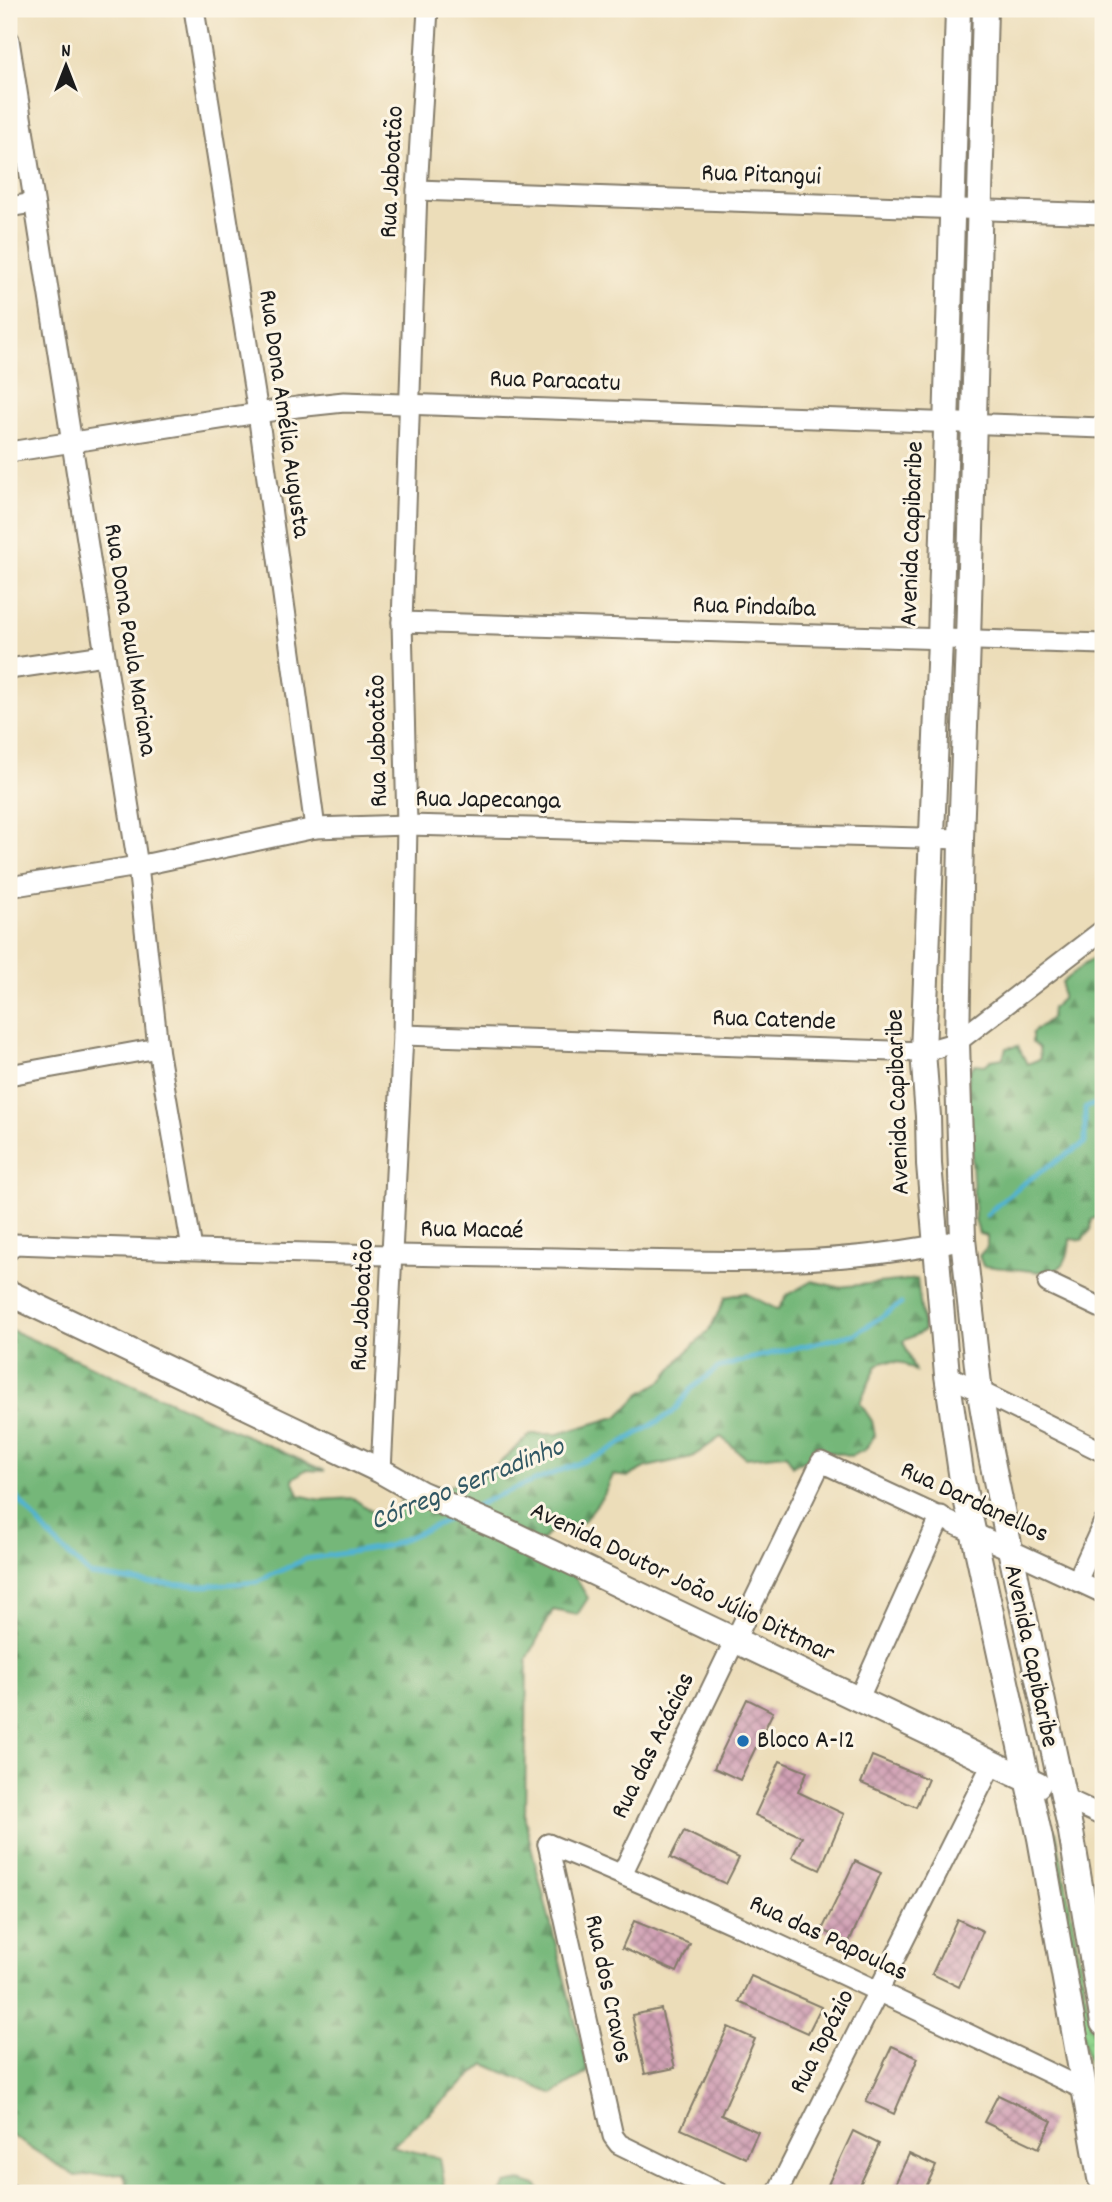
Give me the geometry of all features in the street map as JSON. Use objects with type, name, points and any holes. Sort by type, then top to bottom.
[{"type":"main road","name":"Avenida Capibaribe","points":[[958,9],[940,640],[923,1052],[929,1164],[947,1375],[962,1480],[1040,1838],[1101,2182]]},
{"type":"main road","name":"Avenida Capibaribe","points":[[985,9],[957,1042],[963,1239],[980,1393],[1010,1549],[1064,1798],[1103,2023]]},
{"type":"main road","name":"Avenida Doutor João Júlio Dittmar","points":[[9,1293],[381,1471],[420,1493],[1064,1798]]},
{"type":"street","name":"Rua Dona Amélia Augusta","points":[[194,9],[258,413],[315,828]]},
{"type":"street","name":"Rua Jaboatão","points":[[381,1471],[403,1035],[407,825],[402,622],[417,190],[428,9]]},
{"type":"street","name":"Rua Dona Paula Mariana","points":[[9,40],[138,866],[158,1048],[192,1250]]},
{"type":"street","name":"Rua Pitangui","points":[[417,190],[1103,214]]},
{"type":"street","points":[[9,207],[33,203]]},
{"type":"street","name":"Rua Paracatu","points":[[9,452],[344,402],[1103,428]]},
{"type":"street","name":"Rua Pindaíba","points":[[402,622],[1103,644]]},
{"type":"street","points":[[9,669],[104,655]]},
{"type":"street","name":"Rua Japecanga","points":[[9,887],[138,866],[315,828],[407,825],[961,839]]},
{"type":"street","name":"Rua Catende","points":[[403,1035],[923,1052],[957,1042],[1103,930]]},
{"type":"street","points":[[9,1076],[158,1048]]},
{"type":"street","name":"Rua Macaé","points":[[9,1250],[14,1244],[777,1262],[913,1250],[963,1239]]},
{"type":"street","points":[[1048,1283],[1103,1310]]},
{"type":"street","points":[[947,1375],[1103,1452]]},
{"type":"street","name":"Rua Dardanellos","points":[[821,1461],[1103,1593]]},
{"type":"street","name":"Rua das Acácias","points":[[622,1874],[821,1461]]},
{"type":"street","points":[[858,1700],[941,1516]]},
{"type":"street","points":[[1077,1581],[1103,1524]]},
{"type":"street","name":"Rua Topázio","points":[[777,2193],[992,1764]]},
{"type":"street","points":[[1064,1798],[1103,1816]]},
{"type":"street","name":"Rua das Papoulas","points":[[548,1844],[622,1874],[878,1991],[1083,2089]]},
{"type":"street","name":"Rua dos Cravos","points":[[548,1844],[612,2136],[619,2144],[719,2193]]},
{"type":"green space","points":[[1103,950],[1103,1226],[1100,1217],[1092,1219],[1090,1231],[1082,1240],[1070,1239],[1066,1259],[1057,1269],[1051,1271],[983,1266],[979,1256],[987,1247],[987,1236],[979,1234],[975,1219],[969,1071],[975,1064],[985,1065],[991,1060],[1003,1058],[1006,1048],[1018,1046],[1027,1064],[1040,1059],[1039,1048],[1032,1042],[1032,1033],[1051,1018],[1052,1008],[1062,999],[1062,982]]},
{"type":"green space","points":[[917,1279],[924,1331],[903,1341],[915,1371],[902,1363],[884,1361],[876,1367],[860,1403],[872,1421],[875,1435],[865,1450],[851,1456],[834,1452],[821,1453],[793,1466],[786,1454],[746,1458],[721,1437],[692,1457],[647,1467],[628,1477],[613,1475],[604,1495],[583,1522],[555,1526],[536,1547],[575,1577],[588,1598],[577,1615],[553,1610],[527,1659],[525,1818],[588,2072],[553,2094],[485,2064],[391,2146],[440,2158],[446,2193],[130,2193],[123,2173],[75,2176],[9,2134],[9,1329],[325,1471],[305,1470],[293,1479],[299,1495],[320,1500],[353,1498],[371,1511],[395,1513],[405,1494],[432,1485],[445,1487],[485,1476],[531,1434],[558,1434],[619,1416],[640,1394],[663,1380],[710,1329],[726,1297],[745,1293],[778,1310],[787,1295],[812,1281],[838,1287]]},
{"type":"green space","points":[[1056,1831],[1103,2089],[1103,2138],[1043,1832]]},
{"type":"green space","points":[[521,2181],[537,2186],[541,2193],[500,2193],[506,2184]]},
{"type":"building","name":"Bloco A-12","points":[[747,1699],[773,1712],[740,1780],[714,1768]]},
{"type":"building","points":[[872,1756],[928,1779],[916,1807],[861,1783]]},
{"type":"building","points":[[780,1761],[807,1772],[798,1792],[844,1814],[820,1870],[792,1857],[802,1837],[755,1815]]},
{"type":"building","points":[[684,1831],[739,1858],[726,1884],[670,1858]]},
{"type":"building","points":[[855,1861],[881,1873],[849,1942],[822,1930]]},
{"type":"building","points":[[957,1919],[983,1931],[959,1987],[932,1974]]},
{"type":"building","points":[[634,1921],[690,1944],[677,1972],[622,1948]]},
{"type":"building","points":[[751,1976],[821,2007],[808,2033],[739,2002]]},
{"type":"building","points":[[661,2009],[675,2068],[645,2074],[632,2015]]},
{"type":"building","points":[[728,2027],[755,2039],[721,2115],[758,2132],[746,2158],[681,2129]]},
{"type":"building","points":[[892,2046],[918,2058],[894,2114],[866,2101]]},
{"type":"building","points":[[998,2095],[1052,2121],[1039,2148],[984,2122]]},
{"type":"building","points":[[853,2131],[879,2144],[856,2193],[824,2193]]},
{"type":"building","points":[[909,2154],[936,2166],[923,2193],[891,2193]]},
{"type":"waterway","name":"Córrego Serradinho","points":[[987,1215],[1021,1185],[1085,1143],[1085,1108],[1103,1101]]},
{"type":"waterway","name":"Córrego Serradinho","points":[[472,1508],[605,1453],[672,1413],[692,1388],[718,1368],[855,1334],[901,1304]]},
{"type":"waterway","name":"Córrego Serradinho","points":[[9,1488],[53,1540],[90,1575],[149,1583],[204,1586],[256,1582],[306,1559],[388,1546],[454,1517]]},
{"type":"railway","points":[[9,2186],[26,2193]]},
{"type":"place","name":"Bloco A-12","points":[[743,1741]]}]
